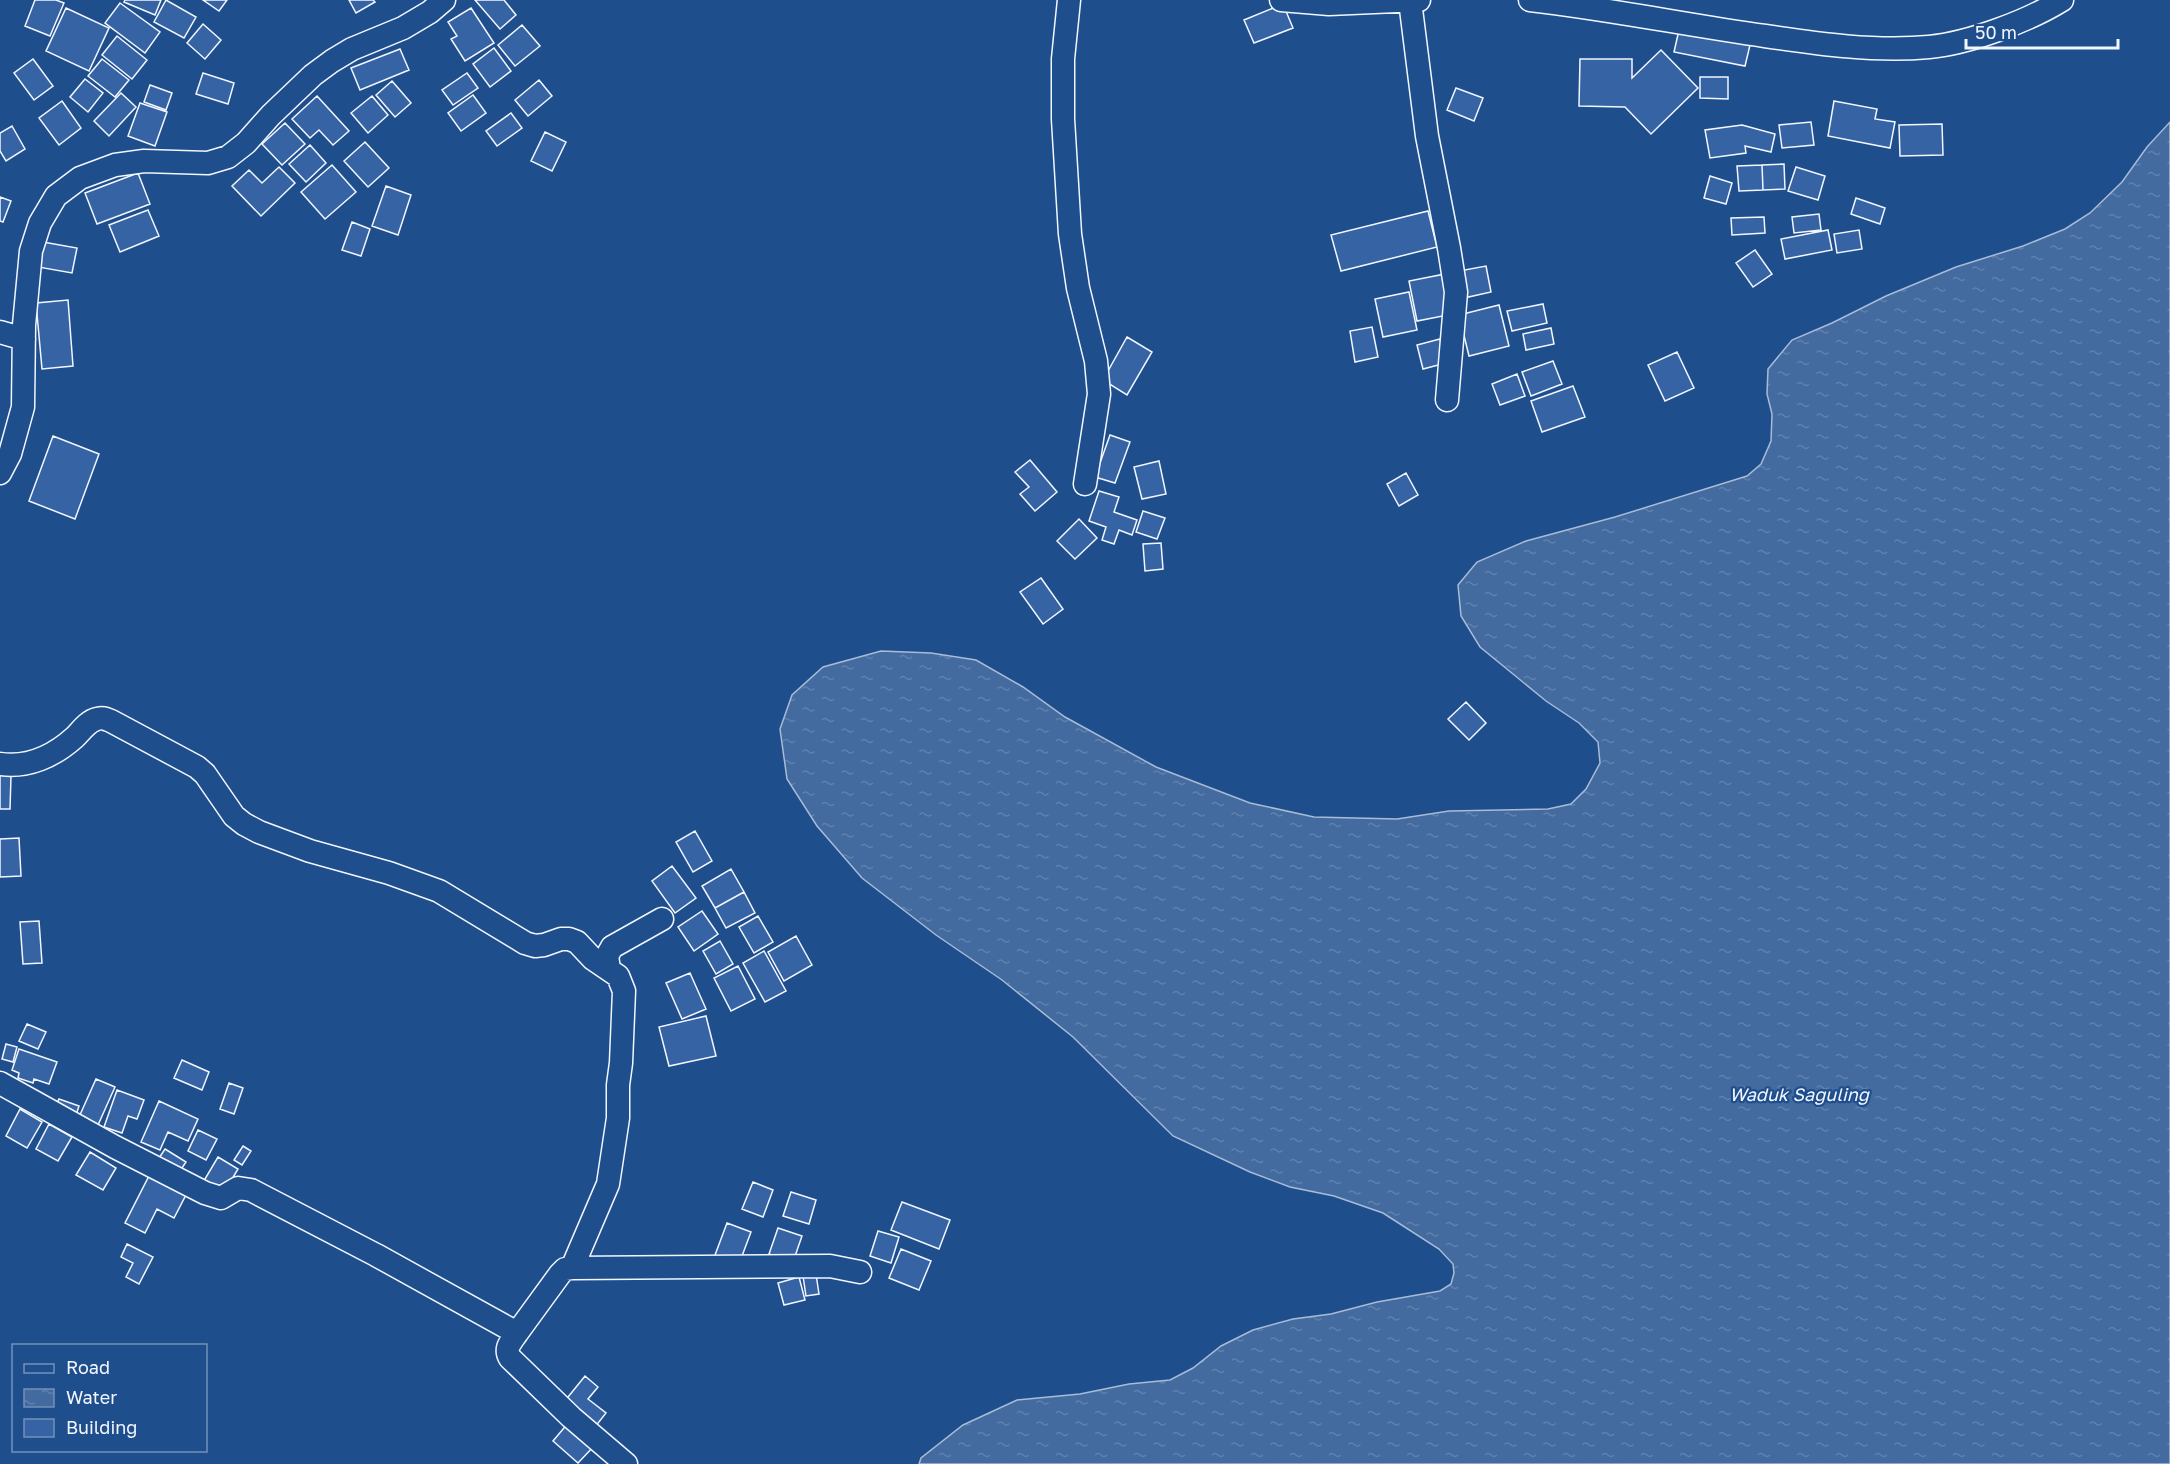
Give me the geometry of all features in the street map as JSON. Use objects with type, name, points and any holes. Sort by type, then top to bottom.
[{"type":"street","points":[[0,473],[10,454],[23,406],[24,339],[31,251],[40,223],[56,196],[80,178],[115,165],[144,161],[208,163],[228,157],[313,75],[332,61],[352,49],[402,28],[430,12],[444,0]]},
{"type":"street","points":[[1069,0],[1063,59],[1063,119],[1070,234],[1078,288],[1096,361],[1099,394],[1085,484]]},
{"type":"street","points":[[1281,0],[1329,4],[1414,1],[1427,135],[1456,292],[1448,400]]},
{"type":"street","points":[[1530,0],[1819,44],[1881,47],[1930,47],[1975,38],[2048,9],[2062,0]]},
{"type":"street","points":[[0,332],[24,339]]},
{"type":"street","points":[[0,764],[29,763],[48,757],[97,718],[111,720],[197,767],[205,774],[234,816],[259,832],[310,852],[389,873],[440,891],[525,943],[535,946],[569,939],[583,946],[593,958],[618,976],[624,991],[618,1118],[613,1154],[608,1184],[572,1268]]},
{"type":"street","points":[[609,969],[607,956],[612,947],[662,919]]},
{"type":"street","points":[[0,1083],[115,1147],[205,1193],[221,1198],[238,1188],[251,1190],[376,1255],[517,1333]]},
{"type":"street","points":[[626,1464],[571,1417],[507,1353],[517,1333],[566,1269],[695,1265],[830,1266],[860,1272]]},
{"type":"water","name":"Waduk Saguling","points":[[2170,122],[2170,1464],[919,1464],[921,1458],[963,1425],[1017,1400],[1080,1394],[1129,1384],[1170,1380],[1193,1368],[1221,1346],[1253,1330],[1293,1319],[1331,1314],[1377,1302],[1440,1291],[1451,1284],[1454,1273],[1453,1264],[1439,1249],[1383,1213],[1334,1196],[1290,1187],[1250,1172],[1173,1136],[1073,1037],[1002,980],[936,935],[862,878],[817,826],[787,779],[780,729],[792,695],[823,667],[881,651],[931,653],[976,660],[1023,687],[1065,717],[1156,767],[1250,803],[1314,817],[1397,819],[1449,811],[1548,809],[1571,804],[1586,789],[1600,763],[1598,742],[1579,723],[1546,701],[1480,647],[1461,616],[1458,585],[1477,562],[1526,541],[1615,517],[1747,476],[1761,464],[1771,441],[1772,414],[1767,394],[1768,369],[1792,340],[1886,296],[1956,267],[2023,246],[2065,229],[2090,213],[2122,182],[2147,147]]},
{"type":"building","points":[[35,0],[56,0],[64,3],[50,36],[25,26]]},
{"type":"building","points":[[125,0],[161,0],[155,15],[124,2]]},
{"type":"building","points":[[166,0],[196,17],[184,38],[154,22]]},
{"type":"building","points":[[203,0],[227,0],[219,11]]},
{"type":"building","points":[[349,0],[373,0],[375,2],[356,13]]},
{"type":"building","points":[[475,0],[504,0],[516,15],[500,29]]},
{"type":"building","points":[[120,3],[160,32],[145,53],[105,23]]},
{"type":"building","points":[[1283,4],[1293,28],[1254,43],[1244,20]]},
{"type":"building","points":[[66,8],[109,28],[89,71],[46,51]]},
{"type":"building","points":[[471,8],[494,43],[465,61],[451,39],[457,36],[448,22]]},
{"type":"building","points":[[203,24],[221,40],[205,59],[187,43]]},
{"type":"building","points":[[522,25],[540,46],[515,66],[498,45]]},
{"type":"building","points":[[1679,30],[1750,45],[1745,66],[1674,52]]},
{"type":"building","points":[[117,36],[147,60],[132,79],[102,55]]},
{"type":"building","points":[[494,48],[511,71],[490,87],[473,64]]},
{"type":"building","points":[[400,49],[409,70],[360,90],[351,68]]},
{"type":"building","points":[[1661,50],[1698,88],[1651,134],[1625,107],[1579,106],[1580,59],[1632,59],[1632,78]]},
{"type":"building","points":[[33,59],[53,86],[34,100],[14,73]]},
{"type":"building","points":[[102,59],[129,80],[115,97],[88,76]]},
{"type":"building","points":[[203,73],[234,83],[228,104],[196,94]]},
{"type":"building","points":[[467,73],[478,88],[453,105],[442,90]]},
{"type":"building","points":[[1700,77],[1728,77],[1728,99],[1700,98]]},
{"type":"building","points":[[85,79],[103,93],[88,112],[70,97]]},
{"type":"building","points":[[539,80],[552,96],[528,116],[515,100]]},
{"type":"building","points":[[392,81],[411,103],[395,117],[376,95]]},
{"type":"building","points":[[150,85],[172,93],[166,110],[144,102]]},
{"type":"building","points":[[1456,88],[1483,98],[1474,121],[1447,110]]},
{"type":"building","points":[[121,93],[136,107],[109,136],[94,121]]},
{"type":"building","points":[[473,95],[486,113],[461,131],[448,113]]},
{"type":"building","points":[[317,96],[349,131],[333,145],[319,130],[310,138],[292,119]]},
{"type":"building","points":[[372,96],[388,115],[368,133],[351,113]]},
{"type":"building","points":[[62,101],[81,128],[59,145],[39,118]]},
{"type":"building","points":[[1834,101],[1877,109],[1875,119],[1895,122],[1890,148],[1828,136]]},
{"type":"building","points":[[140,103],[167,112],[155,146],[128,136]]},
{"type":"building","points":[[511,113],[522,128],[497,146],[486,131]]},
{"type":"building","points":[[1811,122],[1814,145],[1782,148],[1779,125]]},
{"type":"building","points":[[285,123],[305,144],[282,165],[262,144]]},
{"type":"building","points":[[1942,124],[1943,155],[1900,156],[1899,125]]},
{"type":"building","points":[[1742,125],[1775,134],[1771,152],[1745,146],[1746,153],[1710,158],[1705,130]]},
{"type":"building","points":[[12,126],[25,149],[6,161],[0,151],[0,133]]},
{"type":"building","points":[[545,132],[566,142],[552,171],[531,161]]},
{"type":"building","points":[[365,142],[389,168],[368,187],[344,161]]},
{"type":"building","points":[[310,145],[326,163],[306,182],[289,164]]},
{"type":"building","points":[[1784,164],[1785,189],[1763,190],[1762,165]]},
{"type":"building","points":[[332,165],[356,192],[325,219],[301,192]]},
{"type":"building","points":[[1762,165],[1763,190],[1739,191],[1737,166]]},
{"type":"building","points":[[279,167],[295,183],[261,216],[232,186],[249,170],[262,183]]},
{"type":"building","points":[[1796,167],[1825,176],[1818,200],[1788,191]]},
{"type":"building","points":[[138,173],[150,204],[97,224],[85,193]]},
{"type":"building","points":[[1710,176],[1732,183],[1726,204],[1704,198]]},
{"type":"building","points":[[386,186],[411,195],[398,235],[372,226]]},
{"type":"building","points":[[0,197],[11,201],[3,222],[0,221]]},
{"type":"building","points":[[1856,198],[1885,208],[1880,224],[1851,214]]},
{"type":"building","points":[[148,210],[159,236],[120,252],[109,225]]},
{"type":"building","points":[[1428,211],[1437,247],[1341,271],[1331,235]]},
{"type":"building","points":[[1819,214],[1821,230],[1794,233],[1792,217]]},
{"type":"building","points":[[1764,217],[1765,233],[1732,235],[1731,218]]},
{"type":"building","points":[[352,222],[370,229],[361,256],[342,250]]},
{"type":"building","points":[[1828,230],[1832,250],[1785,259],[1781,239]]},
{"type":"building","points":[[1859,230],[1862,249],[1837,253],[1834,234]]},
{"type":"building","points":[[43,242],[77,248],[72,273],[38,267]]},
{"type":"building","points":[[1755,250],[1772,274],[1753,287],[1736,263]]},
{"type":"building","points":[[1486,266],[1491,292],[1464,298],[1459,271]]},
{"type":"building","points":[[1445,274],[1453,314],[1417,321],[1409,281]]},
{"type":"building","points":[[1409,292],[1417,330],[1383,337],[1375,299]]},
{"type":"building","points":[[68,300],[73,366],[42,369],[36,303]]},
{"type":"building","points":[[1543,304],[1547,323],[1512,331],[1507,311]]},
{"type":"building","points":[[1499,305],[1509,346],[1469,356],[1459,315]]},
{"type":"building","points":[[1372,327],[1378,357],[1355,362],[1350,331]]},
{"type":"building","points":[[1551,328],[1554,344],[1526,350],[1523,334]]},
{"type":"building","points":[[1127,337],[1152,352],[1127,395],[1103,380]]},
{"type":"building","points":[[1440,339],[1446,363],[1423,369],[1417,345]]},
{"type":"building","points":[[1677,352],[1694,388],[1665,401],[1648,365]]},
{"type":"building","points":[[1553,361],[1562,384],[1531,396],[1522,372]]},
{"type":"building","points":[[1517,374],[1525,396],[1500,405],[1492,384]]},
{"type":"building","points":[[1573,386],[1585,417],[1542,432],[1531,401]]},
{"type":"building","points":[[1110,435],[1130,442],[1115,483],[1095,477]]},
{"type":"building","points":[[53,436],[99,454],[75,519],[29,501]]},
{"type":"building","points":[[1030,460],[1057,492],[1035,511],[1020,494],[1029,487],[1015,472]]},
{"type":"building","points":[[1159,461],[1166,494],[1142,499],[1134,467]]},
{"type":"building","points":[[1406,473],[1418,495],[1399,506],[1387,484]]},
{"type":"building","points":[[1099,491],[1119,497],[1114,512],[1137,520],[1132,535],[1119,530],[1114,544],[1102,540],[1106,527],[1089,521]]},
{"type":"building","points":[[1143,511],[1165,518],[1157,539],[1136,532]]},
{"type":"building","points":[[1079,519],[1097,538],[1075,559],[1057,541]]},
{"type":"building","points":[[1161,543],[1163,569],[1145,571],[1143,544]]},
{"type":"building","points":[[1041,578],[1063,609],[1043,624],[1020,592]]},
{"type":"building","points":[[1466,702],[1486,723],[1469,740],[1448,719]]},
{"type":"building","points":[[0,775],[11,776],[10,809],[0,809]]},
{"type":"building","points":[[695,831],[712,861],[693,872],[676,842]]},
{"type":"building","points":[[19,838],[21,876],[0,877],[0,839]]},
{"type":"building","points":[[672,866],[696,898],[675,913],[652,881]]},
{"type":"building","points":[[731,869],[744,892],[715,908],[702,886]]},
{"type":"building","points":[[744,892],[755,913],[726,928],[715,908]]},
{"type":"building","points":[[702,911],[718,934],[694,951],[678,927]]},
{"type":"building","points":[[758,916],[773,942],[754,953],[739,927]]},
{"type":"building","points":[[39,921],[42,963],[23,964],[20,922]]},
{"type":"building","points":[[796,936],[812,965],[784,981],[768,952]]},
{"type":"building","points":[[720,941],[733,964],[716,974],[703,951]]},
{"type":"building","points":[[764,951],[786,991],[765,1002],[743,963]]},
{"type":"building","points":[[738,966],[755,999],[731,1011],[714,978]]},
{"type":"building","points":[[690,973],[706,1009],[682,1019],[666,983]]},
{"type":"building","points":[[706,1016],[716,1056],[669,1066],[659,1027]]},
{"type":"building","points":[[27,1024],[46,1032],[38,1049],[19,1041]]},
{"type":"building","points":[[6,1044],[17,1047],[13,1062],[2,1059]]},
{"type":"building","points":[[19,1049],[57,1062],[49,1084],[34,1079],[33,1083],[18,1078],[19,1073],[12,1070]]},
{"type":"building","points":[[182,1060],[209,1072],[202,1090],[174,1078]]},
{"type":"building","points":[[96,1079],[115,1087],[98,1125],[79,1117]]},
{"type":"building","points":[[229,1083],[243,1088],[234,1114],[220,1109]]},
{"type":"building","points":[[117,1090],[144,1100],[137,1119],[128,1116],[122,1133],[104,1127]]},
{"type":"building","points":[[59,1099],[79,1106],[75,1118],[54,1110]]},
{"type":"building","points":[[159,1101],[198,1119],[188,1141],[168,1132],[160,1150],[141,1142]]},
{"type":"building","points":[[20,1109],[42,1122],[27,1148],[6,1136]]},
{"type":"building","points":[[49,1124],[72,1137],[58,1161],[36,1149]]},
{"type":"building","points":[[198,1130],[217,1139],[206,1160],[188,1151]]},
{"type":"building","points":[[243,1146],[251,1151],[242,1165],[234,1160]]},
{"type":"building","points":[[165,1149],[186,1162],[178,1174],[157,1161]]},
{"type":"building","points":[[90,1152],[116,1168],[103,1190],[76,1175]]},
{"type":"building","points":[[218,1157],[238,1169],[222,1196],[202,1184]]},
{"type":"building","points":[[152,1170],[189,1189],[174,1218],[157,1209],[145,1233],[125,1223]]},
{"type":"building","points":[[753,1182],[773,1190],[763,1217],[742,1209]]},
{"type":"building","points":[[791,1192],[816,1200],[809,1224],[783,1216]]},
{"type":"building","points":[[902,1202],[950,1220],[939,1249],[891,1230]]},
{"type":"building","points":[[727,1223],[751,1232],[739,1264],[715,1255]]},
{"type":"building","points":[[778,1228],[802,1236],[793,1262],[769,1254]]},
{"type":"building","points":[[878,1231],[899,1237],[891,1263],[870,1256]]},
{"type":"building","points":[[127,1244],[153,1257],[139,1284],[126,1277],[133,1263],[121,1257]]},
{"type":"building","points":[[901,1249],[931,1261],[919,1290],[889,1278]]},
{"type":"building","points":[[816,1274],[819,1294],[806,1296],[803,1276]]},
{"type":"building","points":[[799,1277],[805,1300],[784,1305],[778,1283]]},
{"type":"building","points":[[585,1376],[598,1387],[588,1399],[606,1413],[595,1427],[564,1402]]},
{"type":"building","points":[[569,1422],[595,1445],[578,1463],[553,1441]]}]
